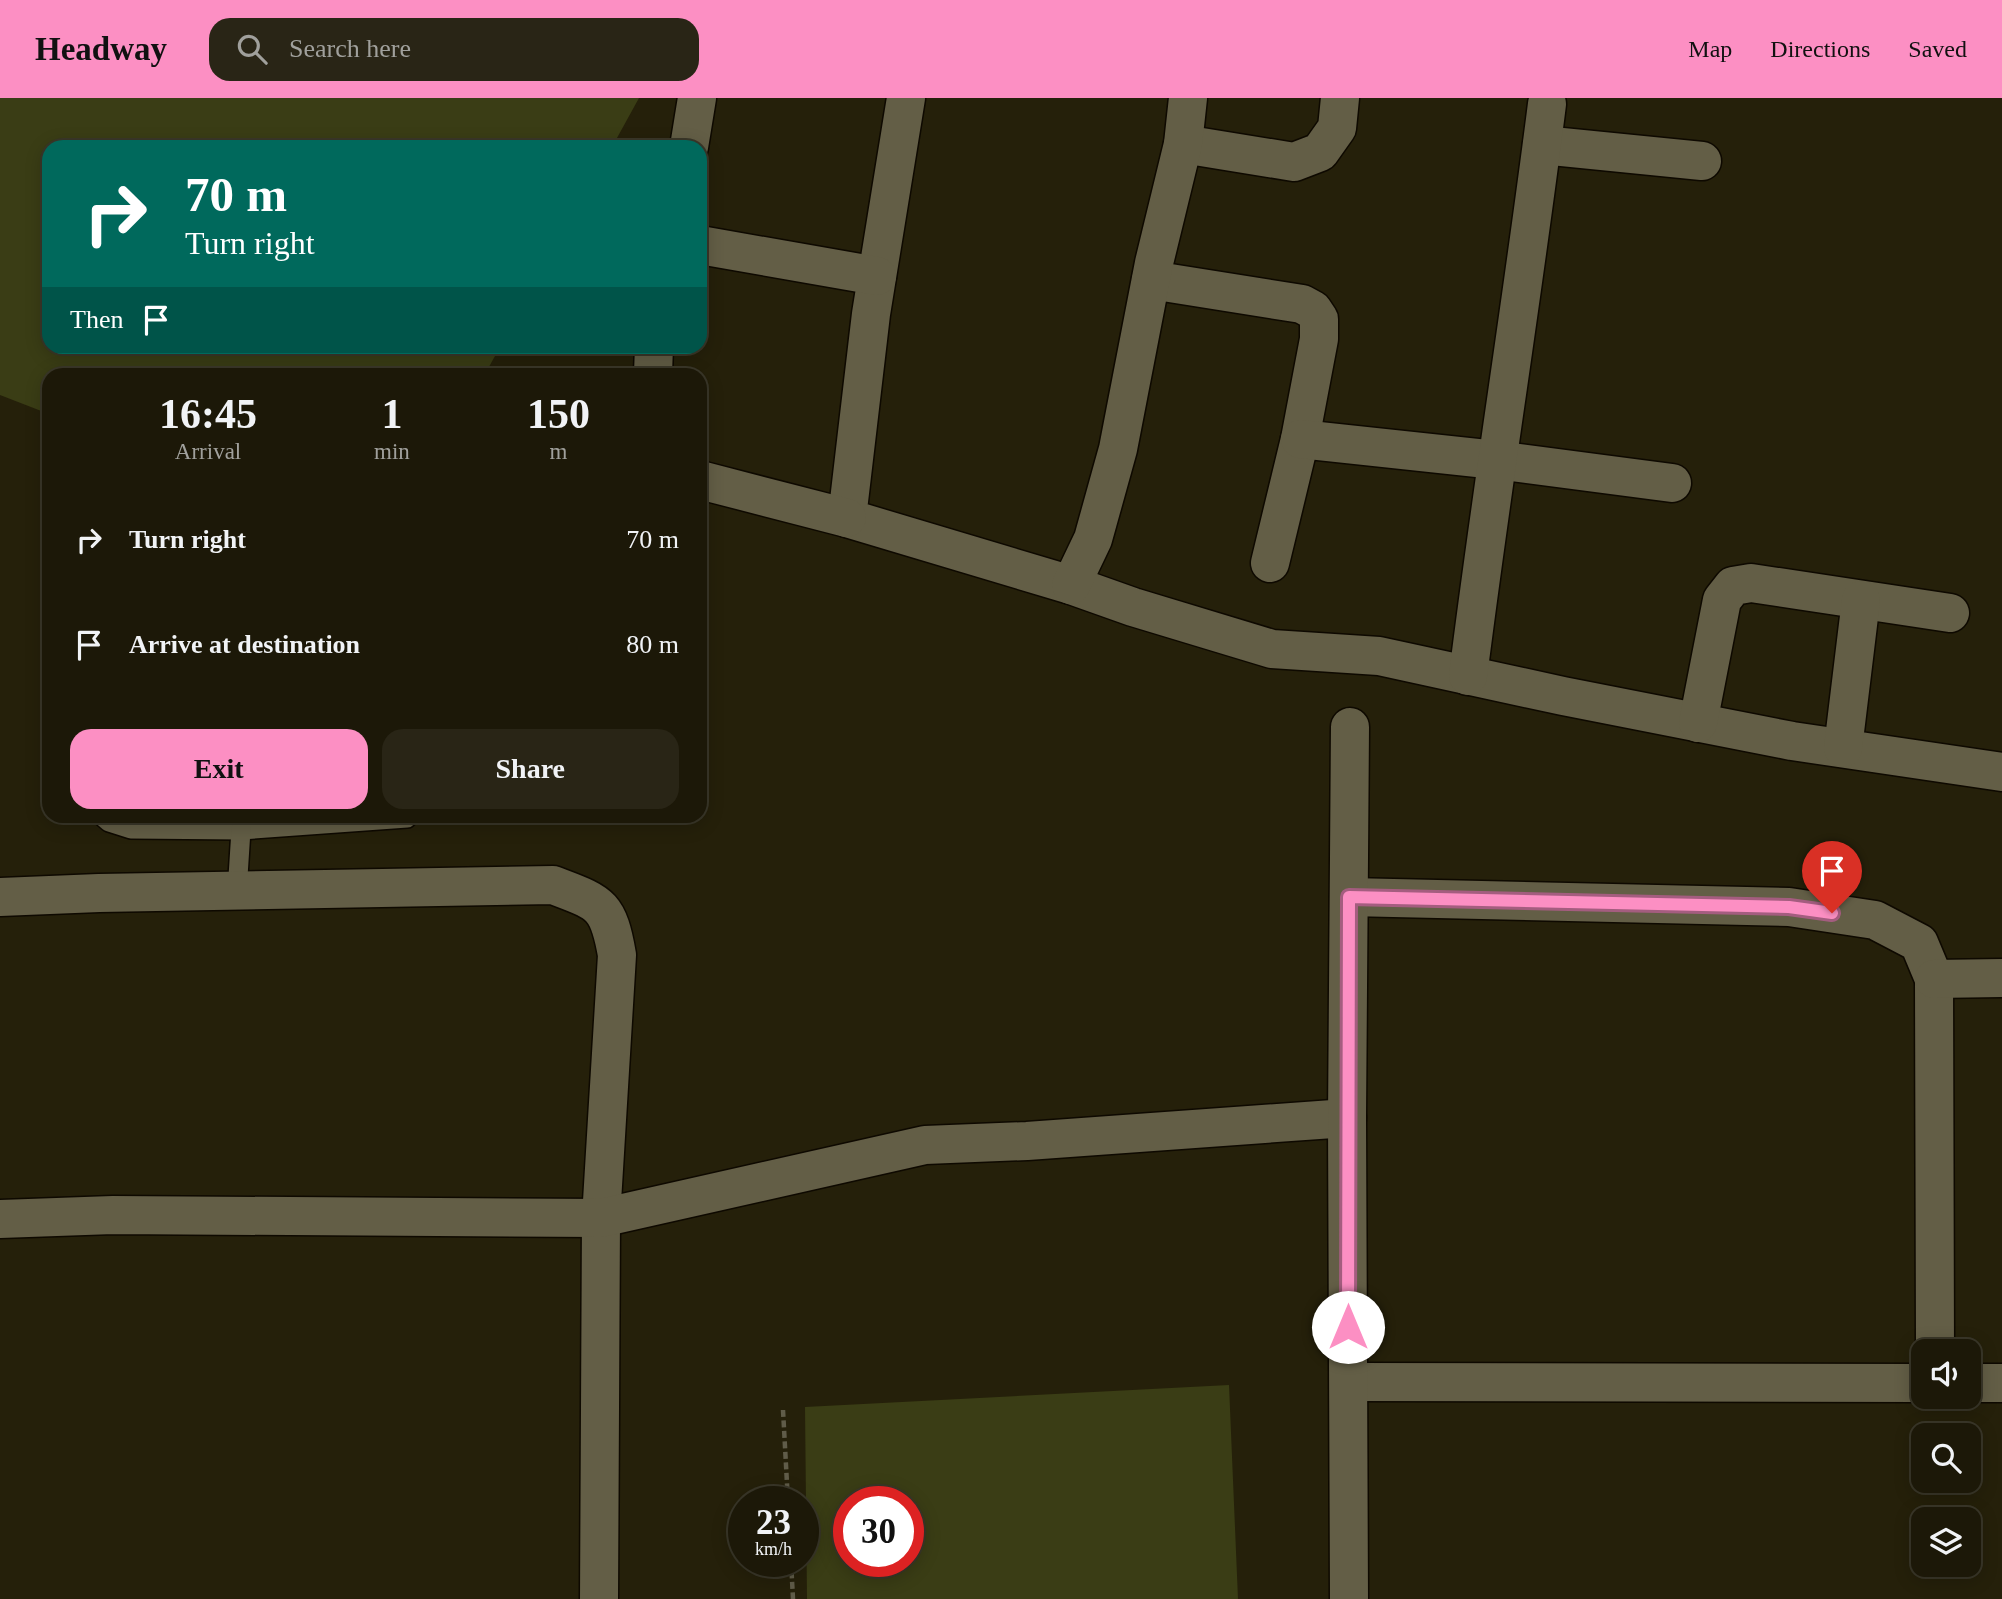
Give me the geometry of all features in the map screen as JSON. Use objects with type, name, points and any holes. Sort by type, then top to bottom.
[{"type":"street","points":[[690,140],[697,98]]},
{"type":"street","points":[[847,517],[877,276],[906,98]]},
{"type":"street","points":[[1071,585],[1093,539],[1115,463],[1151,280],[1183,144],[1188,98]]},
{"type":"street","points":[[1183,144],[1294,162],[1320,152],[1336,128],[1340,98]]},
{"type":"street","points":[[1468,676],[1547,104]]},
{"type":"street","points":[[1542,145],[1702,161]]},
{"type":"street","points":[[707,246],[877,276]]},
{"type":"street","points":[[1151,280],[1302,304],[1313,310],[1319,319],[1319,339],[1300,439],[1270,563]]},
{"type":"street","points":[[1300,439],[1496,460],[1672,484]]},
{"type":"street","points":[[707,482],[847,517],[1272,649],[1379,656],[1698,723],[2002,772]]},
{"type":"street","points":[[1698,723],[1722,600],[1733,586],[1751,583],[1950,613]]},
{"type":"street","points":[[1843,748],[1861,600]]},
{"type":"street","points":[[1349,1599],[1350,727]]},
{"type":"street","points":[[0,897],[553,885],[594,901],[611,924],[617,955],[601,1218],[599,1599]]},
{"type":"street","points":[[1349,897],[1789,907],[1875,920],[1919,943],[1934,979],[1935,1339]]},
{"type":"street","points":[[1934,979],[2002,978]]},
{"type":"street","points":[[0,1219],[113,1215],[601,1218],[925,1144],[1027,1141],[1348,1118]]},
{"type":"street","points":[[1349,1382],[1911,1383]]},
{"type":"street","points":[[1981,1383],[2002,1383]]},
{"type":"lane","points":[[112,823],[131,829],[241,830],[338,823]]},
{"type":"lane","points":[[237,892],[241,830]]},
{"type":"path","points":[[783,1410],[787,1486]]},
{"type":"path","points":[[792,1577],[793,1599]]},
{"type":"green space","points":[[0,98],[639,98],[616,140],[42,140],[42,354],[496,354],[488,368],[42,368],[42,411],[0,395]]},
{"type":"green space","points":[[1229,1385],[1238,1599],[807,1599],[807,1577],[819,1577],[819,1486],[806,1486],[805,1407]]},
{"type":"route","points":[[1348,1327],[1349,897],[1789,907],[1832,913]]}]
